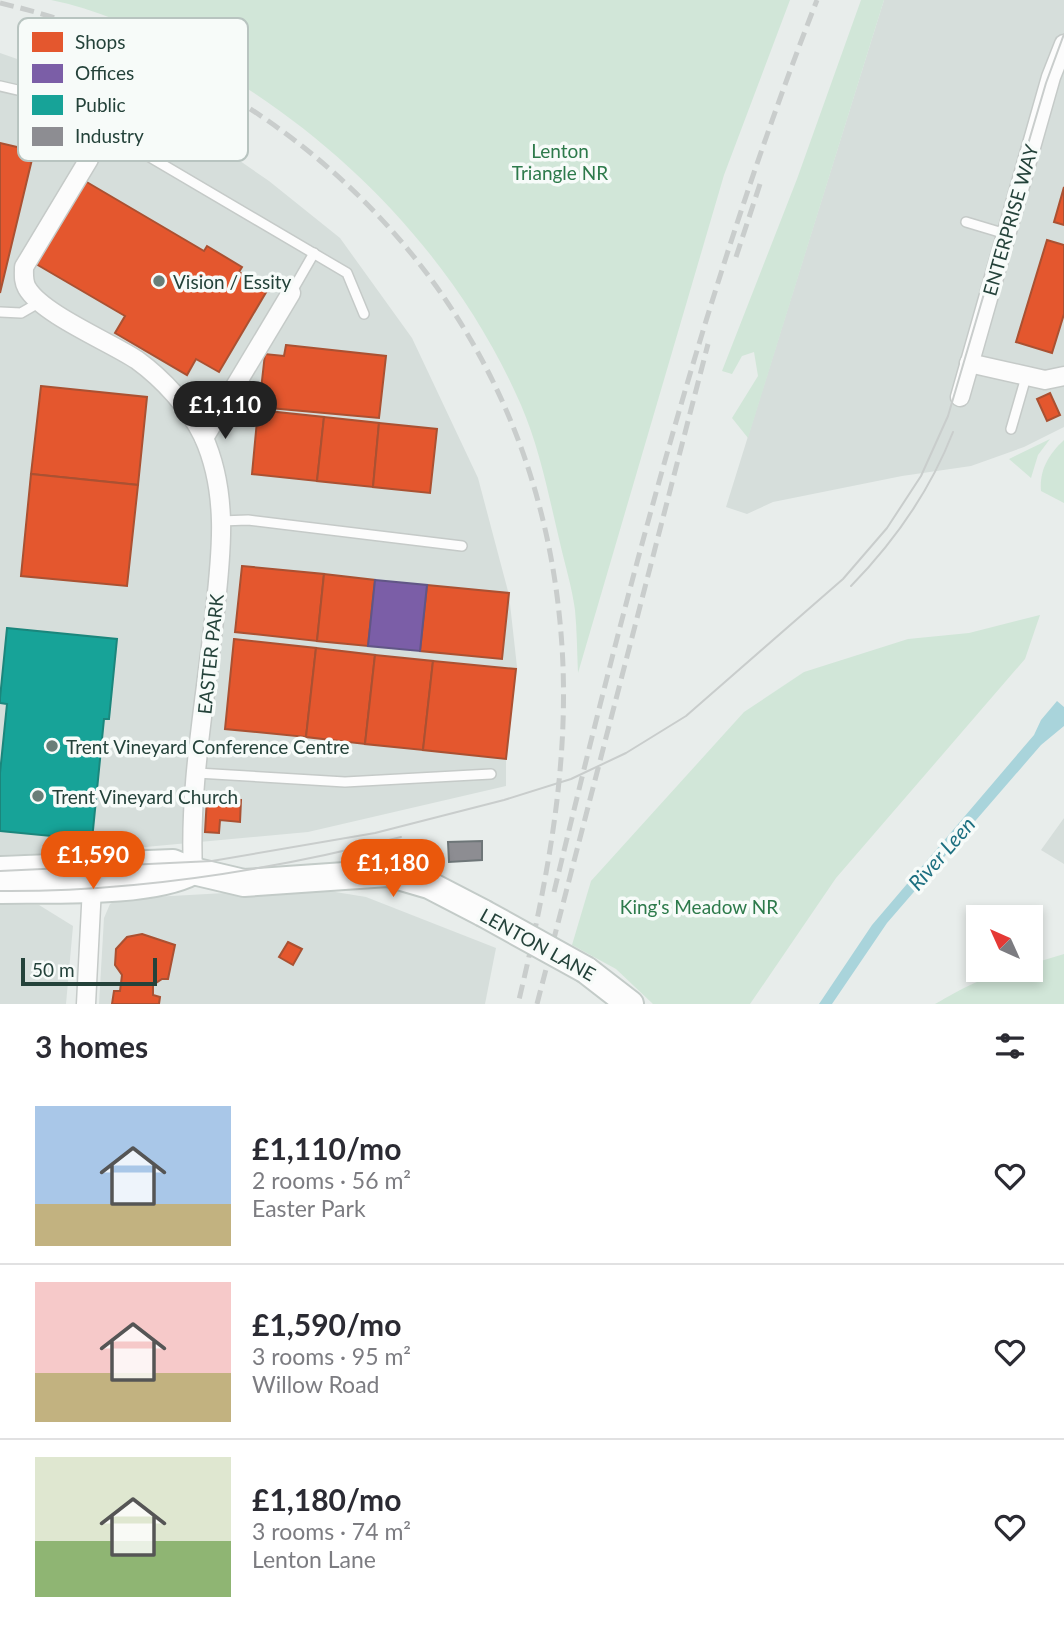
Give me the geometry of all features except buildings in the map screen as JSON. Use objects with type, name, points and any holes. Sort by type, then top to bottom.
[{"type":"street","name":"ENTERPRISE WAY","points":[[960,397],[1051,77],[1064,44]]},
{"type":"street","name":"EASTER PARK","points":[[88,161],[24,267],[27,289],[41,302],[154,373],[188,411],[204,438],[214,470],[223,539],[197,773],[192,836],[193,872]]},
{"type":"street","points":[[204,438],[291,293]]},
{"type":"street","points":[[969,363],[1045,380],[1064,376]]},
{"type":"street","name":"LENTON LANE","points":[[0,870],[173,863],[193,872],[244,883],[388,873],[429,885],[483,913],[586,970],[630,1004]]},
{"type":"street","points":[[68,868],[92,887],[86,1004]]},
{"type":"street","name":"LENTON LANE","points":[[0,890],[151,884],[180,878],[193,872]]},
{"type":"lane","points":[[0,86],[18,90]]},
{"type":"lane","points":[[158,161],[347,273],[363,314]]},
{"type":"lane","points":[[966,222],[1006,234]]},
{"type":"lane","points":[[291,293],[314,253]]},
{"type":"lane","points":[[0,312],[21,313],[41,302]]},
{"type":"lane","points":[[1011,429],[1026,377]]},
{"type":"lane","points":[[221,521],[248,520],[462,545]]},
{"type":"lane","points":[[197,773],[345,782],[491,774]]},
{"type":"shaded area","points":[[884,0],[1064,0],[1064,427],[1024,447],[971,466],[902,476],[773,502],[747,514],[726,507]]},
{"type":"shaded area","points":[[0,53],[18,59],[18,161],[240,161],[340,238],[412,338],[478,478],[509,595],[517,667],[506,759],[506,786],[308,832],[102,851],[0,855]]},
{"type":"shaded area","points":[[1064,818],[1064,864],[1041,850]]},
{"type":"shaded area","points":[[311,888],[366,897],[496,948],[485,1004],[99,1004],[104,918],[110,904],[118,899]]},
{"type":"shaded area","points":[[0,904],[39,905],[73,926],[66,1004],[0,1004]]},
{"type":"green space","name":"Lenton Triangle NR","points":[[51,0],[790,0],[724,175],[578,673],[576,618],[572,593],[534,439],[521,405],[493,349],[460,295],[422,245],[380,198],[335,154],[248,90],[248,18],[110,18]]},
{"type":"green space","points":[[861,0],[884,0],[748,438],[732,418],[758,376],[754,352],[742,356],[732,374],[722,371],[797,179]]},
{"type":"green space","points":[[1050,439],[1038,455],[1031,478],[1009,459]]},
{"type":"green space","points":[[1064,440],[1064,503],[1041,491],[1041,483],[1046,463]]},
{"type":"green space","name":"King's Meadow NR","points":[[1040,615],[1025,659],[836,878],[750,1004],[653,1004],[616,969],[572,945],[591,881],[744,712],[804,672],[908,639],[969,633]]},
{"type":"green space","points":[[1064,954],[1064,1004],[935,1004],[977,982],[1043,982],[1043,960]]},
{"type":"water","name":"River Leen","points":[[1057,701],[1064,707],[1064,726],[1041,745],[887,923],[832,1004],[819,1004],[872,925],[1034,735],[1041,720]]},
{"type":"tram line","points":[[0,871],[212,861],[375,833],[504,800],[571,779],[626,753],[686,716],[843,579],[887,528],[921,476],[948,416],[1046,83],[1064,34]]},
{"type":"tram line","points":[[851,586],[910,514],[934,475],[953,432]]},
{"type":"tram line","points":[[0,891],[101,888],[202,877],[302,860],[401,837]]},
{"type":"railway","points":[[554,892],[670,441],[738,219],[817,0]]},
{"type":"railway","points":[[0,3],[49,18]]},
{"type":"railway","points":[[248,110],[303,147],[383,221],[450,306],[503,402],[540,508],[560,622],[563,719],[548,862],[518,1004]]},
{"type":"railway","points":[[736,257],[760,184]]},
{"type":"railway","points":[[537,1004],[708,344]]},
{"type":"place","name":"Vision / Essity","points":[[159,281]]},
{"type":"place","name":"Trent Vineyard Conference Centre","points":[[52,746]]},
{"type":"place","name":"Trent Vineyard Church","points":[[38,796]]}]
